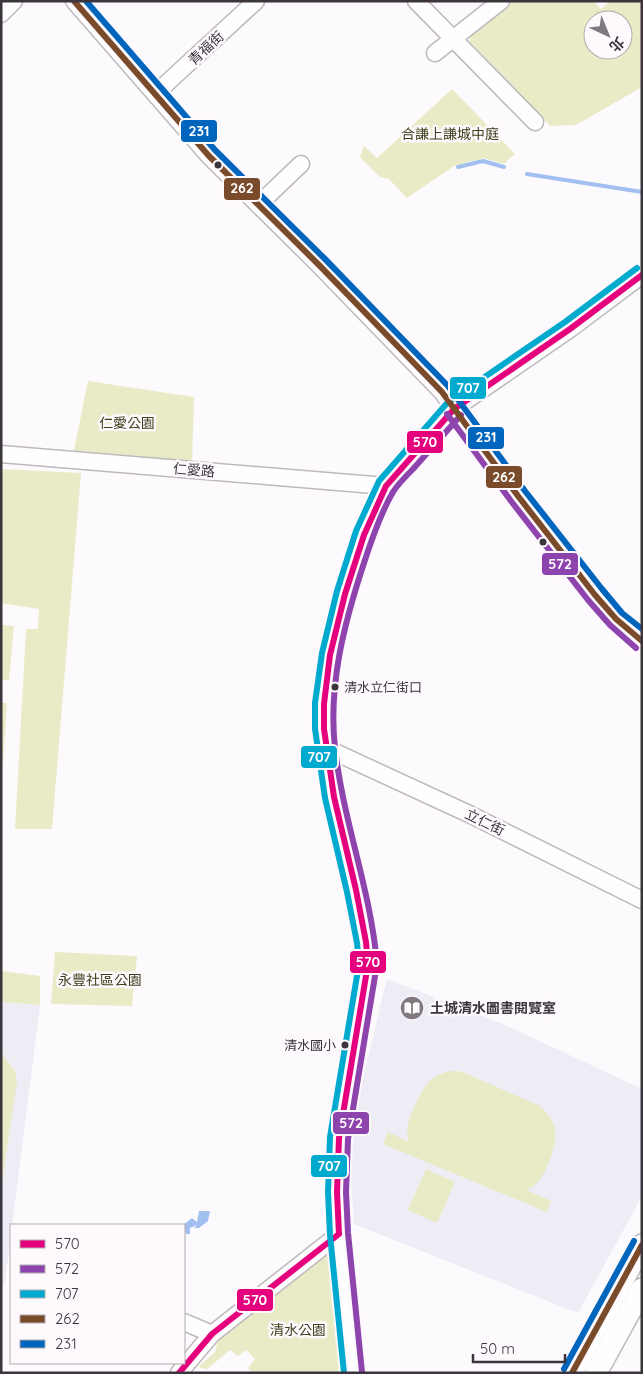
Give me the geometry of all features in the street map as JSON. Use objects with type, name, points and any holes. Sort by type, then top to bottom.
[{"type":"main road","points":[[572,1373],[642,1245]]},
{"type":"main road","points":[[596,1373],[642,1289]]},
{"type":"street","points":[[1,14],[14,1]]},
{"type":"street","points":[[74,1],[209,156],[442,392],[518,496],[595,595],[616,619],[642,641]]},
{"type":"street","name":"青福街","points":[[155,94],[256,1]]},
{"type":"street","points":[[416,1],[535,122]]},
{"type":"street","points":[[435,53],[501,1]]},
{"type":"street","points":[[258,205],[301,164]]},
{"type":"street","points":[[353,1373],[339,1234],[337,1192],[339,1138],[368,964],[366,942],[346,845],[334,798],[326,748],[324,704],[330,655],[344,594],[364,535],[386,486],[454,409],[570,330],[642,275]]},
{"type":"street","name":"仁愛路","points":[[1,454],[386,486]]},
{"type":"street","name":"立仁街","points":[[326,748],[461,811],[642,900]]},
{"type":"street","points":[[179,1373],[212,1334],[339,1234]]},
{"type":"street","points":[[185,1322],[212,1334]]},
{"type":"shaded area","name":"清水國小","points":[[387,979],[503,1024],[642,1089],[642,1196],[578,1313],[354,1224],[348,1139]]},
{"type":"shaded area","points":[[1,1002],[40,1005],[12,1224],[10,1224],[10,1242],[5,1282],[1,1294]]},
{"type":"green space","points":[[509,1],[594,1],[601,9],[610,1],[642,1],[642,87],[576,125],[550,126],[470,42],[471,34]]},
{"type":"green space","name":"合謙上謙城中庭","points":[[452,89],[515,154],[504,164],[484,158],[454,166],[407,198],[389,179],[380,177],[360,157],[364,146],[377,158]]},
{"type":"green space","name":"仁愛公園","points":[[88,381],[194,397],[192,463],[73,455]]},
{"type":"green space","points":[[1,469],[81,473],[52,829],[15,829],[26,629],[38,629],[39,609],[1,603]]},
{"type":"green space","points":[[1,625],[14,626],[9,680],[1,680]]},
{"type":"green space","points":[[1,703],[7,703],[1,791]]},
{"type":"green space","name":"永豐社區公園","points":[[55,952],[137,956],[132,1006],[51,1004]]},
{"type":"green space","points":[[1,971],[40,976],[40,1005],[1,1002]]},
{"type":"green space","points":[[1,1052],[15,1071],[17,1082],[1,1188]]},
{"type":"green space","points":[[450,1071],[467,1074],[538,1105],[551,1118],[554,1125],[555,1140],[551,1156],[540,1180],[526,1190],[551,1201],[547,1212],[383,1144],[388,1132],[409,1142],[408,1124],[420,1095],[431,1080],[440,1074]]},
{"type":"green space","points":[[426,1169],[455,1182],[437,1223],[408,1210]]},
{"type":"green space","name":"清水公園","points":[[331,1250],[339,1310],[344,1373],[252,1373],[248,1368],[255,1359],[246,1350],[238,1356],[230,1350],[207,1369],[198,1367],[215,1352],[219,1337]]},
{"type":"water","points":[[199,1211],[210,1211],[208,1221],[199,1228],[194,1228],[197,1225],[190,1228],[190,1234],[186,1234],[184,1224],[192,1218],[197,1222]]},
{"type":"waterway","points":[[458,167],[483,161],[504,167]]},
{"type":"waterway","points":[[527,174],[642,192]]},
{"type":"transit line","name":"262","points":[[74,1],[209,156],[319,265],[442,392],[518,496],[595,595],[616,619],[642,641]]},
{"type":"transit line","name":"231","points":[[86,1],[215,150],[325,259],[448,386],[525,491],[602,589],[622,613],[642,629]]},
{"type":"transit line","name":"707","points":[[344,1373],[330,1235],[328,1192],[330,1137],[359,964],[347,892],[325,798],[315,729],[315,703],[322,653],[337,591],[356,531],[379,481],[448,402],[565,322],[637,268]]},
{"type":"transit line","name":"570","points":[[339,1234],[337,1192],[339,1138],[368,964],[366,942],[356,890],[334,797],[324,729],[324,704],[330,655],[345,594],[364,535],[386,486],[454,409],[570,329],[642,275]]},
{"type":"transit line","name":"572","points":[[447,414],[511,501],[588,600],[610,625],[636,648]]},
{"type":"transit line","name":"572","points":[[362,1372],[348,1233],[346,1192],[348,1139],[377,964],[369,910],[344,802],[335,748],[333,725],[336,678],[344,633],[356,588],[384,509],[397,486],[461,415]]},
{"type":"transit line","name":"570","points":[[179,1373],[212,1334],[339,1234]]},
{"type":"transit line","name":"231","points":[[564,1369],[634,1241]]},
{"type":"transit line","name":"262","points":[[572,1373],[642,1245]]},
{"type":"place","name":"清水立仁街口","points":[[335,687]]},
{"type":"place","name":"土城清水圖書閱覽室","points":[[412,1008]]},
{"type":"place","name":"清水國小","points":[[345,1045]]}]
